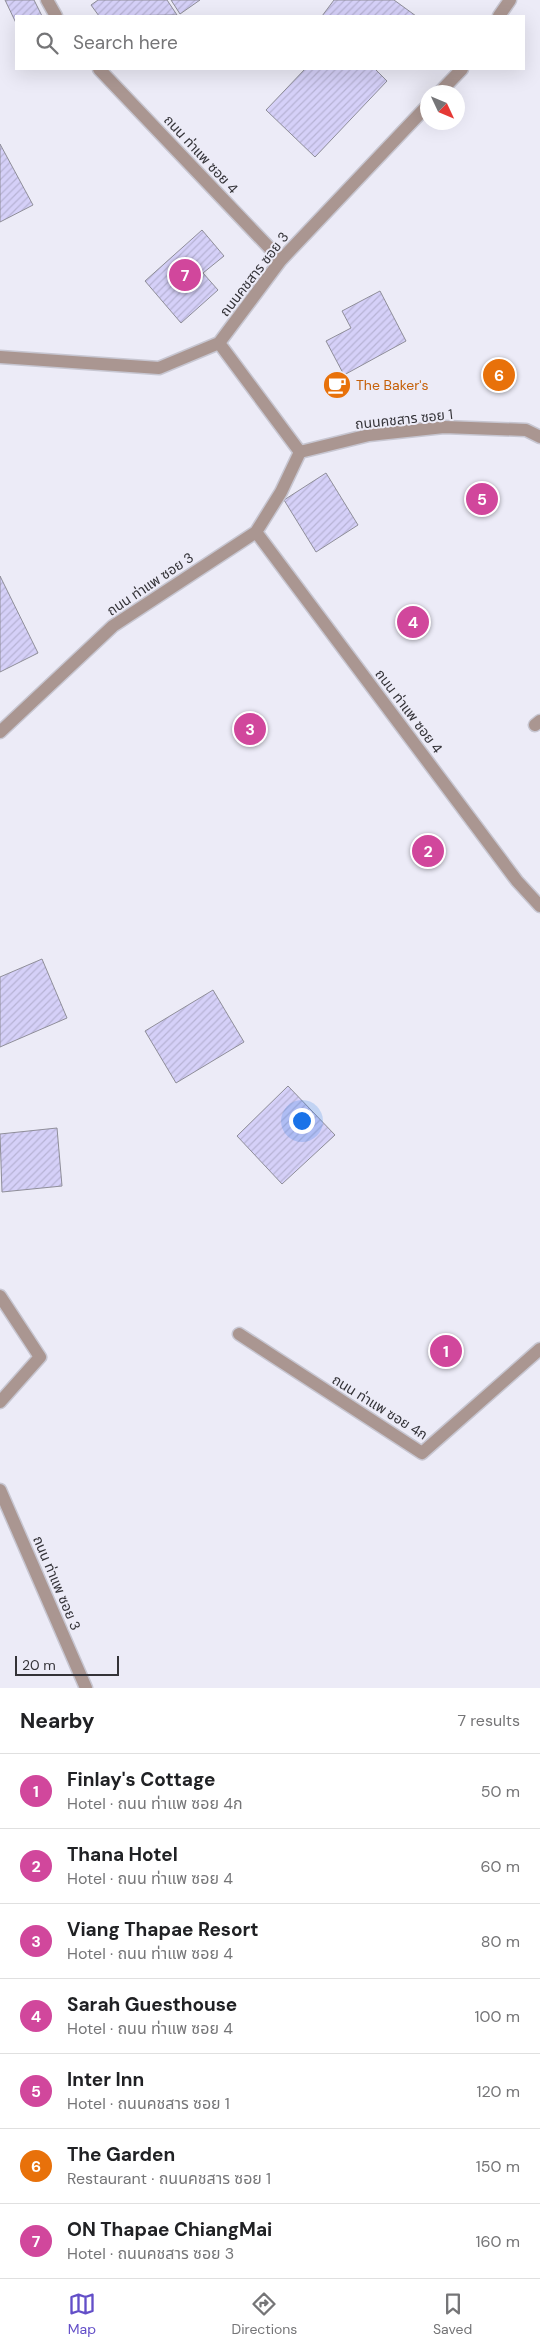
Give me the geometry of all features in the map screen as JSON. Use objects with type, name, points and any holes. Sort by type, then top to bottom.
[{"type":"street","points":[[47,0],[55,15]]},
{"type":"street","points":[[500,15],[510,0]]},
{"type":"street","name":"ถนน ท่าแพ ซอย 4","points":[[100,70],[281,260]]},
{"type":"street","points":[[447,85],[461,70]]},
{"type":"street","name":"ถนนคชสาร ซอย 3","points":[[220,343],[281,260],[420,113]]},
{"type":"street","points":[[0,357],[159,368],[220,343],[300,452]]},
{"type":"street","name":"ถนนคชสาร ซอย 1","points":[[300,452],[369,435],[444,427],[526,430],[540,437]]},
{"type":"street","name":"ถนน ท่าแพ ซอย 3","points":[[0,732],[113,626],[256,532],[281,492],[300,452]]},
{"type":"street","name":"ถนน ท่าแพ ซอย 4","points":[[256,532],[517,881],[540,906]]},
{"type":"street","points":[[0,1296],[40,1357],[0,1402]]},
{"type":"street","name":"ถนน ท่าแพ ซอย 4ก","points":[[239,1334],[422,1453],[540,1349]]},
{"type":"street","name":"ถนน ท่าแพ ซอย 3","points":[[0,1490],[86,1688]]},
{"type":"building","points":[[5,0],[34,0],[42,15],[15,15],[15,21]]},
{"type":"building","points":[[98,0],[167,0],[177,15],[98,15],[91,5]]},
{"type":"building","points":[[171,0],[200,0],[180,14]]},
{"type":"building","points":[[334,0],[394,0],[415,15],[323,15]]},
{"type":"building","points":[[304,70],[376,70],[387,81],[315,157],[266,110]]},
{"type":"building","points":[[0,144],[33,205],[0,222]]},
{"type":"building","points":[[202,230],[224,256],[203,273],[218,290],[181,323],[145,281]]},
{"type":"building","points":[[380,291],[406,341],[344,375],[326,341],[351,328],[342,311]]},
{"type":"building","points":[[326,473],[358,525],[316,552],[284,500]]},
{"type":"building","points":[[0,576],[38,653],[0,672]]},
{"type":"building","points":[[42,959],[67,1018],[0,1047],[0,977]]},
{"type":"building","points":[[213,990],[244,1042],[176,1083],[145,1031]]},
{"type":"building","points":[[288,1086],[335,1135],[282,1184],[237,1136]]},
{"type":"building","points":[[57,1128],[62,1186],[2,1192],[0,1134]]},
{"type":"place","name":"ON Thapae ChiangMai","points":[[185,275]]},
{"type":"place","name":"The Garden","points":[[499,375]]},
{"type":"place","name":"The Baker's","points":[[337,385]]},
{"type":"place","name":"Inter Inn","points":[[482,499]]},
{"type":"place","name":"Sarah Guesthouse","points":[[413,622]]},
{"type":"place","name":"Viang Thapae Resort","points":[[250,729]]},
{"type":"place","name":"Thana Hotel","points":[[428,851]]},
{"type":"place","name":"Finlay's Cottage","points":[[446,1351]]}]
